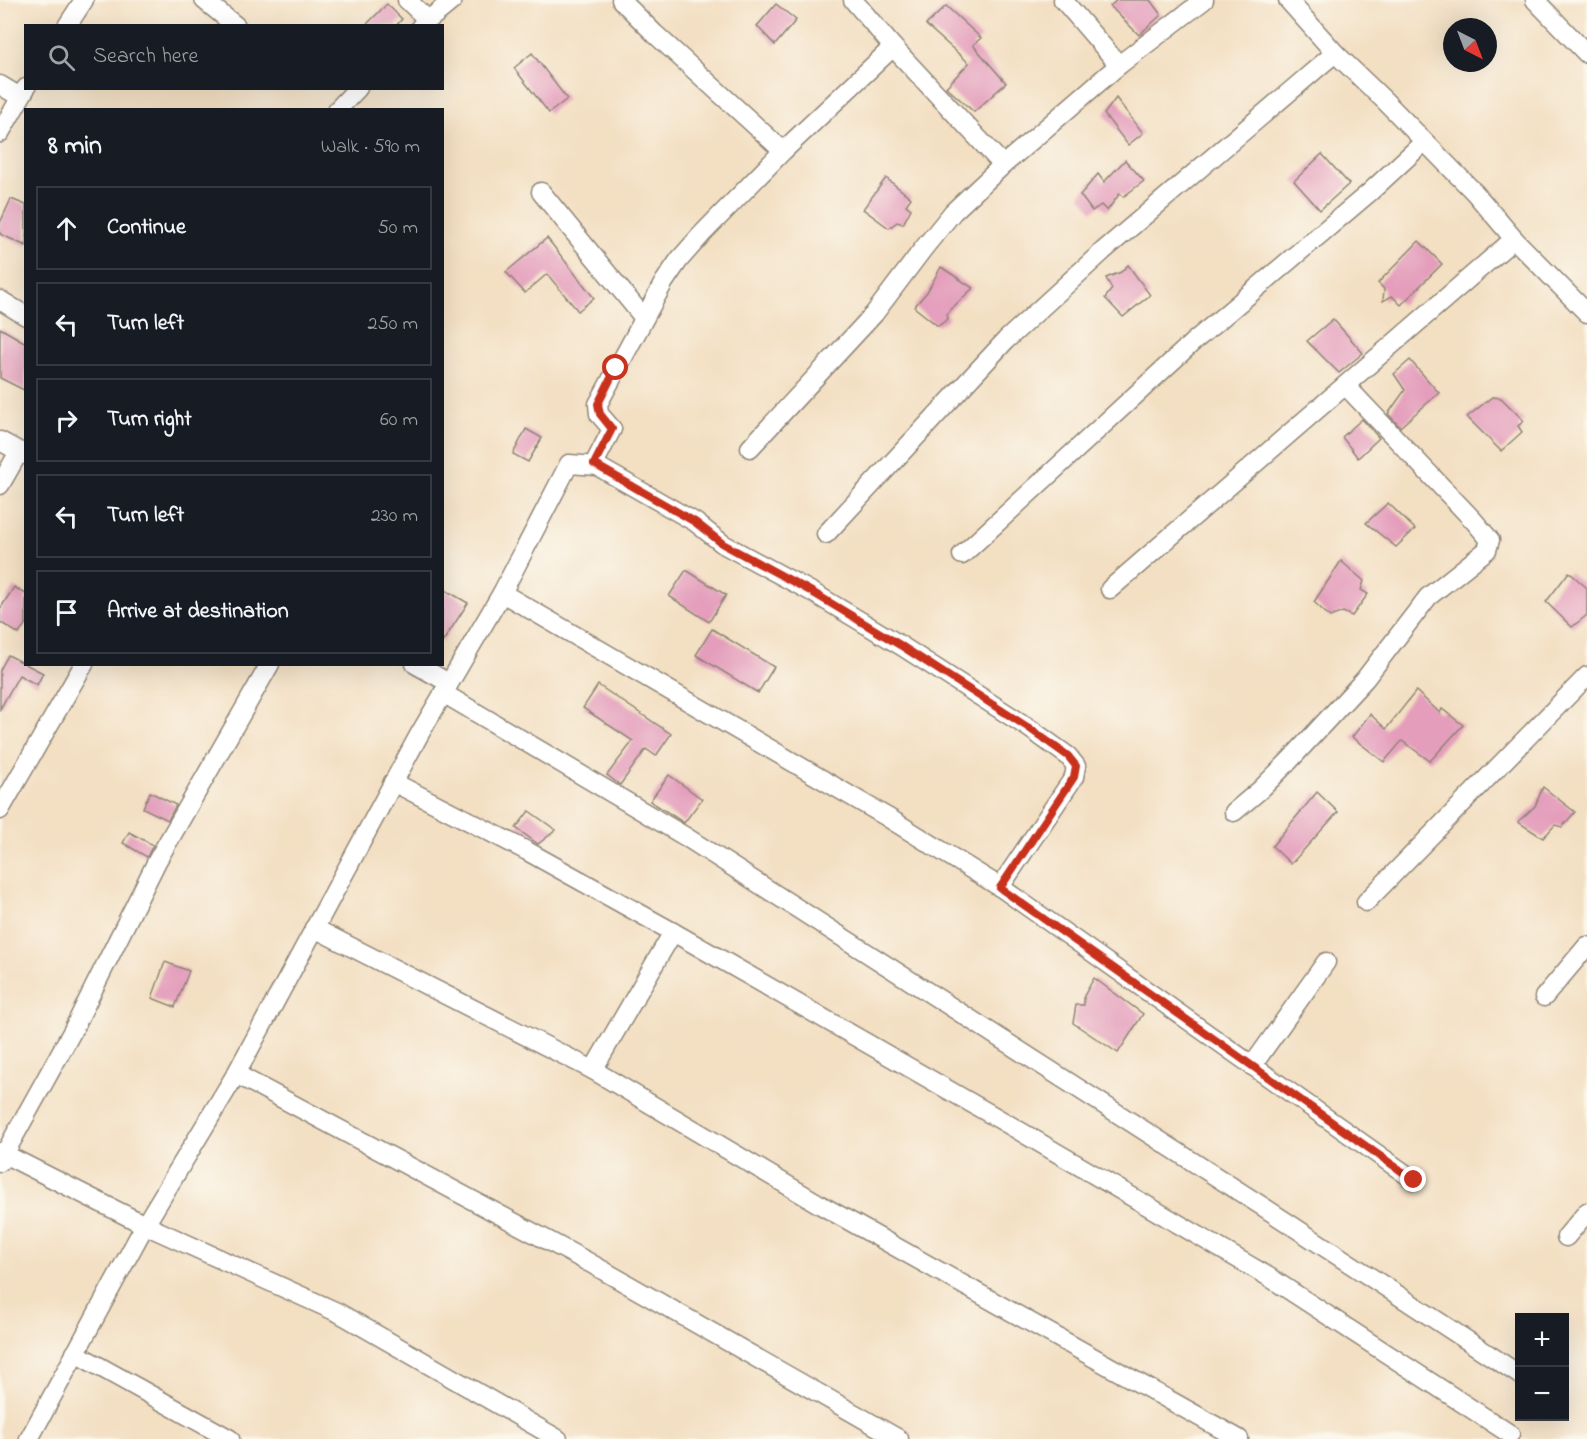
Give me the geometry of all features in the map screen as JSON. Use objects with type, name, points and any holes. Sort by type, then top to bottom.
[{"type":"street","points":[[68,24],[84,0]]},
{"type":"street","points":[[204,0],[234,24]]},
{"type":"street","points":[[407,0],[424,22],[453,0]]},
{"type":"street","points":[[621,0],[783,151]]},
{"type":"street","points":[[853,0],[893,47],[1003,165]]},
{"type":"street","points":[[1063,0],[1119,65]]},
{"type":"street","points":[[750,448],[874,314],[953,213],[1003,165],[1119,65],[1204,0]]},
{"type":"street","points":[[1288,0],[1335,53],[1475,193],[1514,238],[1587,313]]},
{"type":"street","points":[[1535,0],[1587,54]]},
{"type":"street","points":[[596,461],[612,429],[600,414],[598,404],[664,282],[679,260],[783,151],[893,47]]},
{"type":"street","points":[[826,534],[1006,340],[1103,251],[1335,53]]},
{"type":"street","points":[[0,85],[23,93],[0,133]]},
{"type":"street","points":[[339,108],[356,90]]},
{"type":"street","points":[[962,555],[1193,342],[1370,192],[1424,142]]},
{"type":"street","points":[[541,192],[644,318]]},
{"type":"street","points":[[1110,589],[1514,238]]},
{"type":"street","points":[[0,300],[24,315]]},
{"type":"street","points":[[1234,812],[1290,761],[1365,680],[1428,597],[1487,550],[1489,545],[1490,540],[1474,521],[1346,386]]},
{"type":"street","points":[[0,441],[22,453],[0,485]]},
{"type":"street","points":[[30,1439],[145,1225],[236,1074],[393,783],[502,593],[569,464],[596,461],[695,522],[723,544],[812,592],[900,645],[1029,728],[1068,756],[1076,766],[1074,777],[1000,888]]},
{"type":"street","points":[[502,593],[887,817],[1000,888],[1414,1180]]},
{"type":"street","points":[[0,810],[83,666]]},
{"type":"street","points":[[269,666],[157,861],[73,1030],[1,1156],[145,1225],[339,1313],[558,1439]]},
{"type":"street","points":[[418,666],[446,688],[686,837],[1265,1208],[1515,1372]]},
{"type":"street","points":[[1366,902],[1587,676]]},
{"type":"street","points":[[393,783],[527,851],[673,932],[1269,1276],[1510,1434]]},
{"type":"street","points":[[314,928],[593,1070],[829,1209],[1239,1439]]},
{"type":"street","points":[[593,1070],[673,932]]},
{"type":"street","points":[[1544,997],[1587,946]]},
{"type":"street","points":[[1252,1066],[1326,962]]},
{"type":"street","points":[[236,1074],[590,1263],[900,1439]]},
{"type":"street","points":[[1566,1237],[1587,1212]]},
{"type":"street","points":[[75,1353],[230,1439]]},
{"type":"building","points":[[1117,0],[1150,0],[1161,15],[1139,35],[1110,6]]},
{"type":"building","points":[[387,4],[402,19],[398,24],[367,24]]},
{"type":"building","points":[[776,4],[796,20],[775,45],[757,26]]},
{"type":"building","points":[[946,6],[981,38],[973,45],[1006,83],[974,112],[946,87],[969,63],[926,25]]},
{"type":"building","points":[[532,53],[567,99],[549,113],[514,68]]},
{"type":"building","points":[[1116,98],[1143,133],[1128,145],[1104,114]]},
{"type":"building","points":[[1322,154],[1349,184],[1320,210],[1294,181]]},
{"type":"building","points":[[1125,160],[1144,181],[1123,197],[1120,193],[1107,211],[1101,205],[1092,211],[1080,195],[1098,174],[1104,182]]},
{"type":"building","points":[[886,178],[911,198],[906,205],[911,209],[903,224],[897,222],[889,228],[863,209]]},
{"type":"building","points":[[11,199],[24,204],[24,245],[0,234],[0,223]]},
{"type":"building","points":[[547,238],[594,298],[578,311],[547,274],[525,293],[506,272]]},
{"type":"building","points":[[1419,241],[1442,264],[1401,305],[1392,296],[1383,301],[1384,289],[1378,283]]},
{"type":"building","points":[[1128,265],[1150,295],[1123,317],[1105,298],[1112,289],[1106,278],[1121,272]]},
{"type":"building","points":[[941,267],[973,288],[947,313],[948,319],[938,326],[914,307],[927,292]]},
{"type":"building","points":[[1333,319],[1363,353],[1339,373],[1307,341]]},
{"type":"building","points":[[0,328],[24,342],[24,390],[0,378]]},
{"type":"building","points":[[1410,360],[1439,393],[1400,427],[1388,414],[1405,390],[1394,374]]},
{"type":"building","points":[[1492,397],[1501,398],[1524,421],[1518,426],[1522,432],[1501,451],[1467,417]]},
{"type":"building","points":[[1362,419],[1379,438],[1358,458],[1342,437]]},
{"type":"building","points":[[526,429],[542,438],[528,462],[513,454]]},
{"type":"building","points":[[1388,503],[1415,529],[1396,547],[1366,523]]},
{"type":"building","points":[[1341,561],[1364,581],[1361,590],[1368,594],[1352,616],[1343,612],[1330,617],[1314,602]]},
{"type":"building","points":[[686,570],[726,595],[709,622],[669,596]]},
{"type":"building","points":[[1569,572],[1587,588],[1587,615],[1572,627],[1546,602]]},
{"type":"building","points":[[14,587],[24,593],[24,626],[19,634],[0,622],[0,609]]},
{"type":"building","points":[[444,589],[468,603],[444,640]]},
{"type":"building","points":[[712,629],[774,667],[758,693],[696,655]]},
{"type":"building","points":[[8,655],[24,663],[24,666],[29,666],[43,673],[37,685],[19,675],[0,709],[0,670]]},
{"type":"building","points":[[598,685],[671,734],[656,756],[646,749],[620,785],[607,775],[633,741],[583,708]]},
{"type":"building","points":[[1416,691],[1440,713],[1442,709],[1463,725],[1430,761],[1402,741],[1384,762],[1352,737],[1370,714],[1386,729]]},
{"type":"building","points":[[669,775],[702,799],[684,823],[650,801]]},
{"type":"building","points":[[1543,787],[1575,812],[1562,827],[1555,825],[1543,838],[1518,822],[1535,806]]},
{"type":"building","points":[[150,792],[176,805],[168,820],[143,808]]},
{"type":"building","points":[[1317,792],[1338,812],[1291,864],[1272,846]]},
{"type":"building","points":[[529,811],[556,830],[538,844],[516,828]]},
{"type":"building","points":[[129,832],[153,845],[147,857],[123,843]]},
{"type":"building","points":[[165,962],[189,971],[175,1007],[152,998]]},
{"type":"building","points":[[1094,978],[1143,1014],[1118,1053],[1073,1023],[1076,1005],[1084,1005],[1084,996]]},
{"type":"route","points":[[616,368],[598,404],[600,414],[612,429],[594,464],[695,522],[723,544],[758,561],[900,645],[1029,728],[1068,756],[1076,766],[1074,777],[1000,888],[1414,1180]]}]
